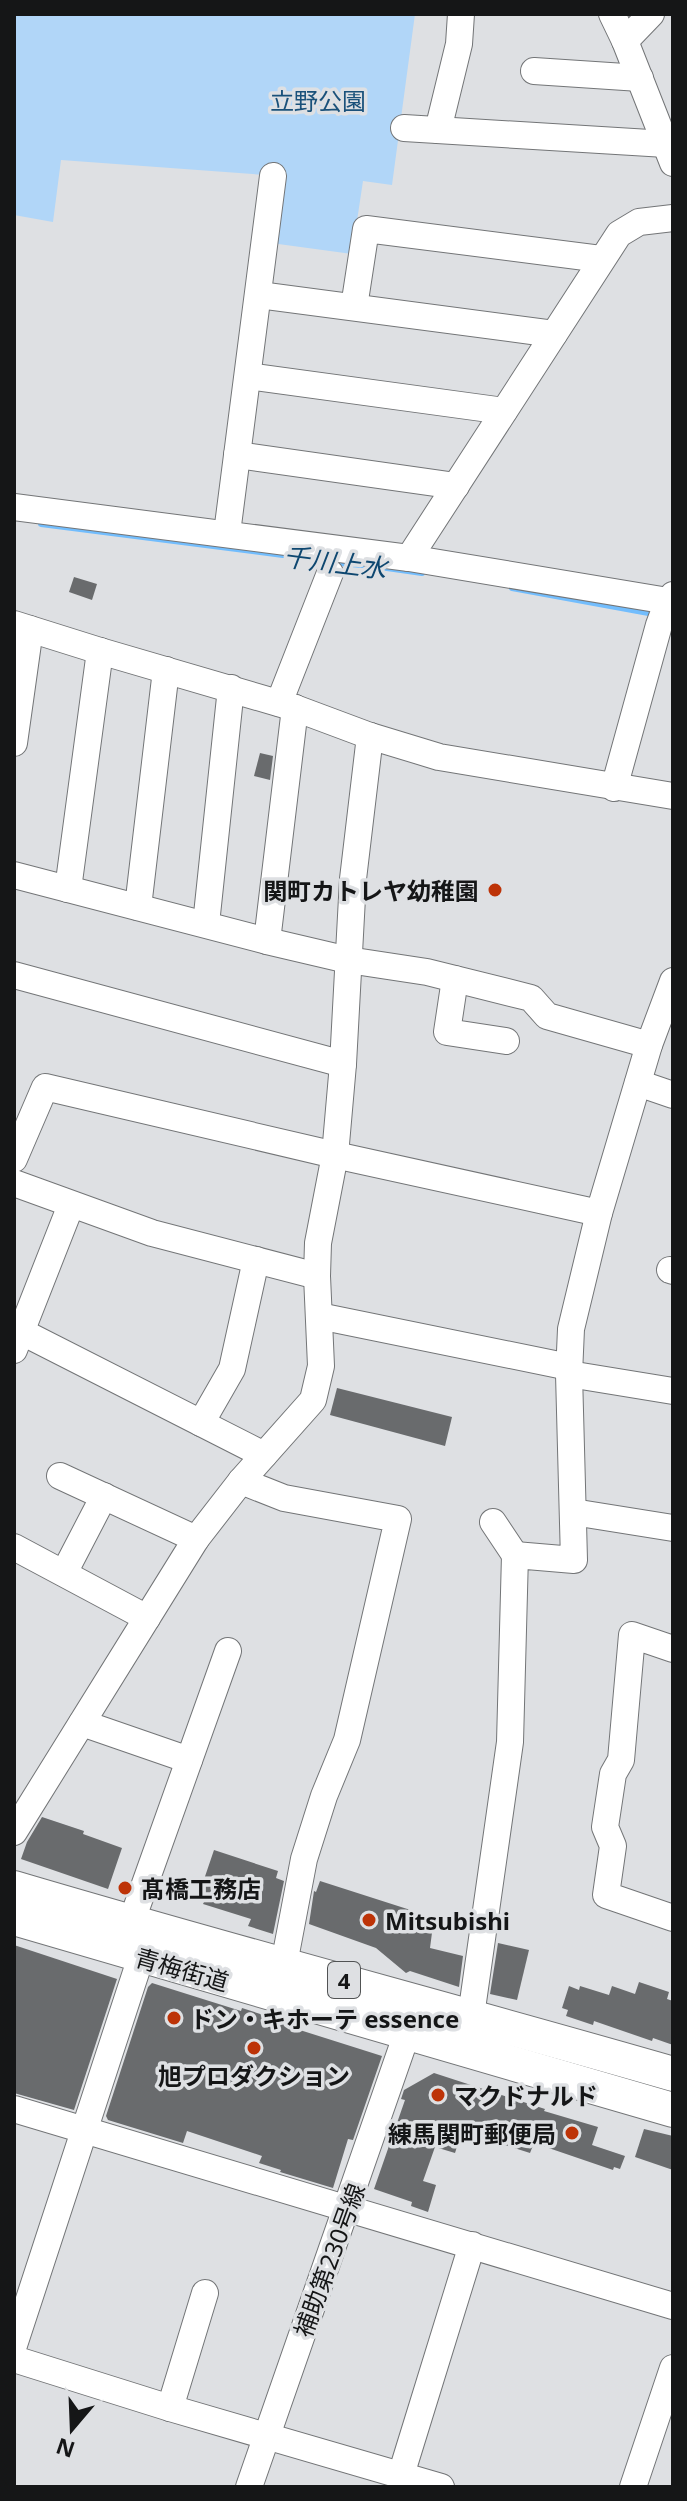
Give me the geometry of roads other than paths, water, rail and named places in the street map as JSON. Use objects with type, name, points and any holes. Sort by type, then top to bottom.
[{"type":"main road","name":"青梅街道","points":[[14,1888],[673,2074]]},
{"type":"main road","name":"青梅街道","points":[[14,1918],[673,2110]]},
{"type":"street","points":[[438,130],[459,44],[461,14]]},
{"type":"street","points":[[404,128],[669,154],[612,14]]},
{"type":"street","points":[[625,41],[651,14]]},
{"type":"street","points":[[534,71],[640,78]]},
{"type":"street","points":[[227,533],[273,176]]},
{"type":"street","points":[[409,558],[619,234],[639,222],[673,218]]},
{"type":"street","points":[[354,307],[366,229],[601,259]]},
{"type":"street","points":[[259,295],[554,334]]},
{"type":"street","points":[[248,376],[504,411]]},
{"type":"street","points":[[237,455],[456,486]]},
{"type":"street","points":[[14,507],[409,558],[670,598],[659,625],[614,788]]},
{"type":"street","points":[[267,941],[287,706],[330,573]]},
{"type":"street","points":[[15,731],[22,626],[231,688],[439,757],[673,796]]},
{"type":"street","points":[[68,889],[100,651]]},
{"type":"street","points":[[138,907],[166,670]]},
{"type":"street","points":[[206,924],[231,688]]},
{"type":"street","points":[[14,1832],[196,1539],[241,1481],[313,1400],[321,1366],[318,1243],[335,1155],[353,879],[370,736]]},
{"type":"street","points":[[14,875],[267,941],[348,960],[427,972],[531,998],[547,1016],[649,1045]]},
{"type":"street","points":[[14,975],[343,1064]]},
{"type":"street","points":[[455,979],[447,1032],[506,1041]]},
{"type":"street","points":[[515,1555],[574,1560],[569,1371],[571,1329],[599,1213],[649,1045],[673,981]]},
{"type":"street","points":[[638,1083],[673,1095]]},
{"type":"street","points":[[14,1159],[45,1087],[599,1213]]},
{"type":"street","points":[[14,1183],[152,1233],[317,1276]]},
{"type":"street","points":[[71,1205],[18,1341],[201,1423],[264,1455]]},
{"type":"street","points":[[201,1423],[232,1369],[256,1260]]},
{"type":"street","points":[[319,1316],[673,1391]]},
{"type":"street","points":[[60,1476],[196,1539]]},
{"type":"street","points":[[241,1481],[284,1498],[398,1519],[347,1740],[324,1796],[304,1859],[284,1964]]},
{"type":"street","points":[[64,1573],[104,1496]]},
{"type":"street","points":[[573,1512],[673,1528]]},
{"type":"street","points":[[471,2016],[510,1742],[515,1555],[493,1522]]},
{"type":"street","points":[[14,1547],[147,1618]]},
{"type":"street","points":[[673,1649],[632,1635],[621,1760],[613,1774],[605,1827],[613,1846],[606,1895],[673,1918]]},
{"type":"street","points":[[131,1923],[228,1651]]},
{"type":"street","points":[[82,1723],[189,1760]]},
{"type":"street","points":[[14,2345],[141,1957]]},
{"type":"street","name":"補助第230号線","points":[[249,2487],[418,2001]]},
{"type":"street","points":[[14,2109],[673,2306]]},
{"type":"street","points":[[401,2475],[472,2245]]},
{"type":"street","points":[[170,2408],[205,2293]]},
{"type":"street","points":[[14,2359],[441,2487]]},
{"type":"street","points":[[633,2487],[673,2368]]},
{"type":"waterway","name":"千川上水","points":[[41,524],[283,555]]},
{"type":"waterway","name":"千川上水","points":[[315,558],[362,565]]},
{"type":"waterway","name":"千川上水","points":[[373,566],[422,573]]},
{"type":"waterway","name":"千川上水","points":[[512,588],[654,614]]},
{"type":"place","name":"関町カトレヤ幼稚園","points":[[495,890]]},
{"type":"place","name":"髙橋工務店","points":[[125,1888]]},
{"type":"place","name":"Mitsubishi","points":[[369,1920]]},
{"type":"place","name":"ドン・キホーテ essence","points":[[174,2018]]},
{"type":"place","name":"旭プロダクション","points":[[254,2048]]},
{"type":"place","name":"マクドナルド","points":[[438,2095]]},
{"type":"place","name":"練馬関町郵便局","points":[[572,2133]]},
{"type":"park label","name":"立野公園","points":[[318,100]]}]
